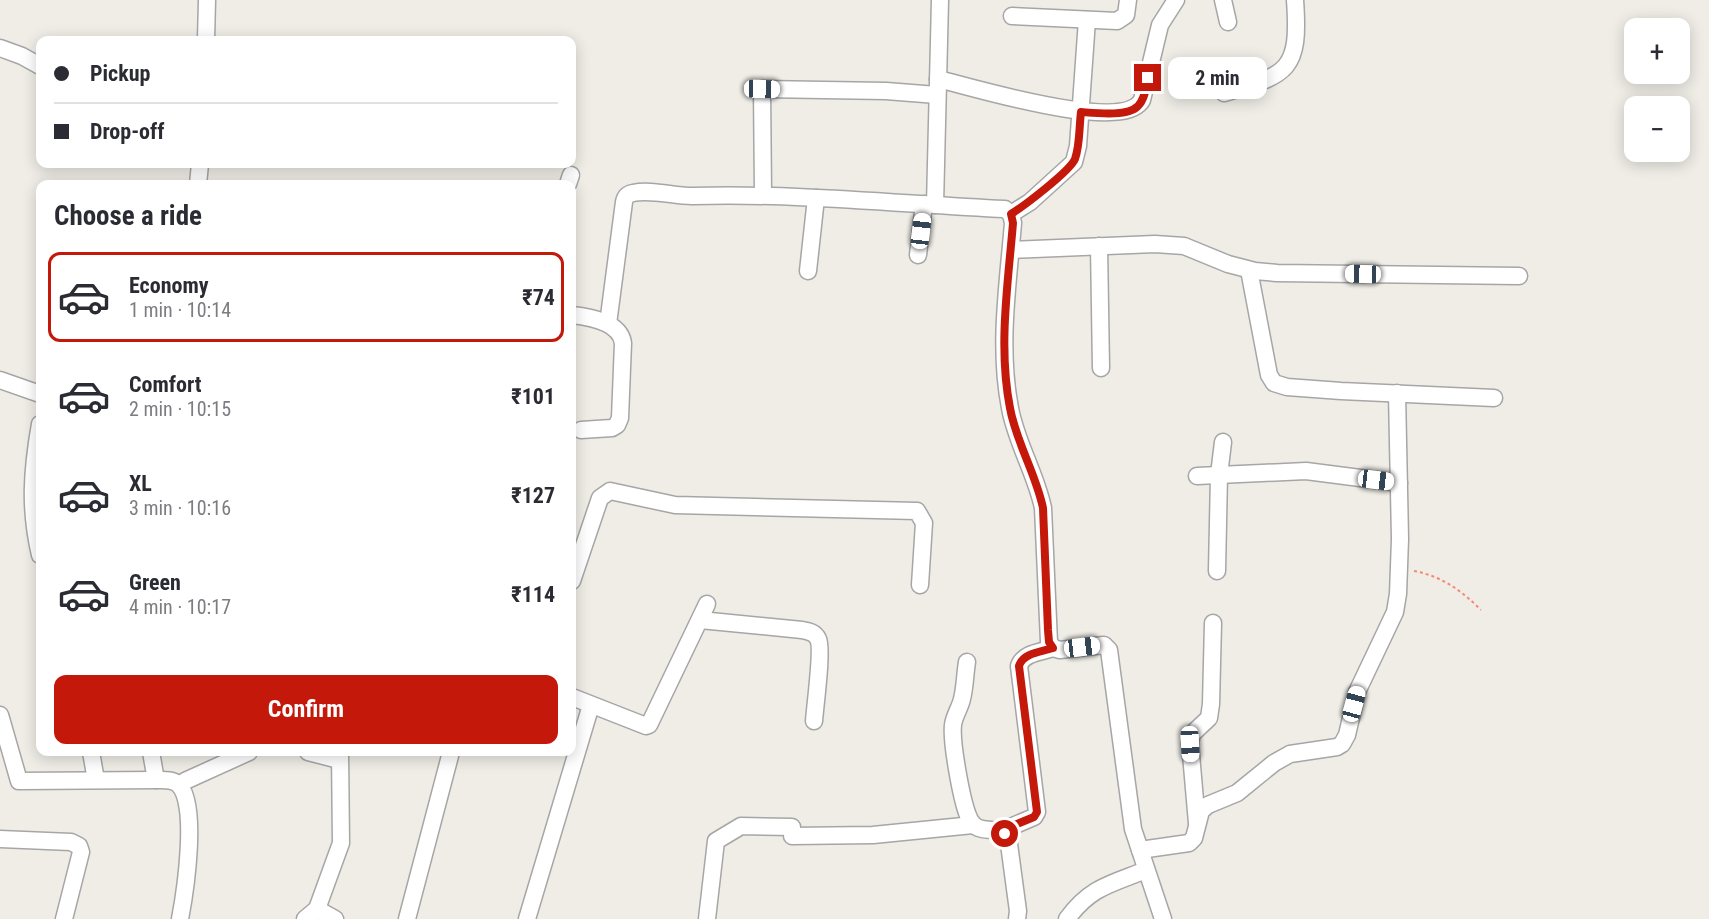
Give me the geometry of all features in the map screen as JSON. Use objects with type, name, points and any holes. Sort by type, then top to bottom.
[{"type":"street","points":[[206,36],[207,0]]},
{"type":"street","points":[[918,255],[930,205],[938,87],[940,0]]},
{"type":"street","points":[[1012,16],[1120,21],[1126,15],[1128,0]]},
{"type":"street","points":[[763,195],[762,89],[886,91],[938,87],[1081,112],[1117,113],[1139,105],[1144,94],[1160,25],[1176,0]]},
{"type":"street","points":[[1223,0],[1228,22]]},
{"type":"street","points":[[1224,93],[1257,84],[1281,71],[1289,63],[1296,39],[1295,0]]},
{"type":"street","points":[[1011,214],[1030,202],[1074,162],[1078,146],[1087,20]]},
{"type":"street","points":[[0,48],[36,64]]},
{"type":"street","points":[[608,324],[624,202],[627,195],[634,193],[677,196],[763,195],[1005,209],[1011,214],[1013,223],[1004,372],[1010,410],[1039,489],[1043,508],[1048,630],[1049,642],[1053,648]]},
{"type":"street","points":[[808,271],[816,198]]},
{"type":"street","points":[[1011,250],[1155,244],[1184,246],[1228,264],[1249,270],[1277,273],[1519,276]]},
{"type":"street","points":[[1098,246],[1101,368]]},
{"type":"street","points":[[1249,270],[1269,375],[1274,383],[1287,387],[1494,398]]},
{"type":"street","points":[[576,316],[608,324],[620,332],[623,343],[620,418],[617,425],[612,428],[581,430]]},
{"type":"street","points":[[0,380],[36,393]]},
{"type":"street","points":[[1140,850],[1189,843],[1194,838],[1201,811],[1208,805],[1237,793],[1274,763],[1290,754],[1323,750],[1342,744],[1347,735],[1357,692],[1395,612],[1398,594],[1397,393]]},
{"type":"street","points":[[1217,571],[1219,475],[1223,441]]},
{"type":"street","points":[[36,451],[33,472],[33,525],[36,538]]},
{"type":"street","points":[[1197,476],[1306,471],[1399,483]]},
{"type":"street","points":[[577,552],[600,498],[610,491],[675,505],[917,511],[924,523],[920,585]]},
{"type":"street","points":[[576,699],[646,726],[649,725],[707,604]]},
{"type":"street","points":[[700,620],[802,630],[818,637],[820,642],[813,721]]},
{"type":"street","points":[[1197,827],[1190,744],[1192,734],[1209,718],[1213,622]]},
{"type":"street","points":[[1000,831],[1034,817],[1037,812],[1019,666],[1021,660],[1028,655],[1053,648],[1060,650],[1104,645],[1109,651],[1133,829],[1163,919]]},
{"type":"street","points":[[967,662],[962,699],[954,721],[952,736],[966,809],[973,825]]},
{"type":"street","points":[[576,755],[591,705]]},
{"type":"street","points":[[0,716],[19,781],[172,780],[179,785],[186,795],[186,889],[180,919]]},
{"type":"street","points":[[92,756],[96,780]]},
{"type":"street","points":[[152,756],[156,780]]},
{"type":"street","points":[[186,795],[243,756]]},
{"type":"street","points":[[335,919],[310,914],[341,843],[340,756]]},
{"type":"street","points":[[407,919],[450,756]]},
{"type":"street","points":[[527,919],[576,756]]},
{"type":"street","points":[[707,919],[716,841],[741,826],[792,832],[873,835],[973,825],[980,829],[1000,831],[1005,834],[1009,844],[1018,911],[1017,919]]},
{"type":"street","points":[[0,839],[71,842],[79,846],[81,852],[64,919]]},
{"type":"street","points":[[1067,919],[1079,902],[1095,891],[1148,877]]},
{"type":"path","points":[[1399,568],[1429,573],[1445,580],[1481,610]]},
{"type":"route","points":[[1005,834],[1000,831],[1034,817],[1037,812],[1019,666],[1021,660],[1028,655],[1053,648],[1049,642],[1048,630],[1043,508],[1039,489],[1010,410],[1003,362],[1013,223],[1011,214],[1030,202],[1074,162],[1081,112],[1117,113],[1136,108],[1142,100],[1148,78]]}]
